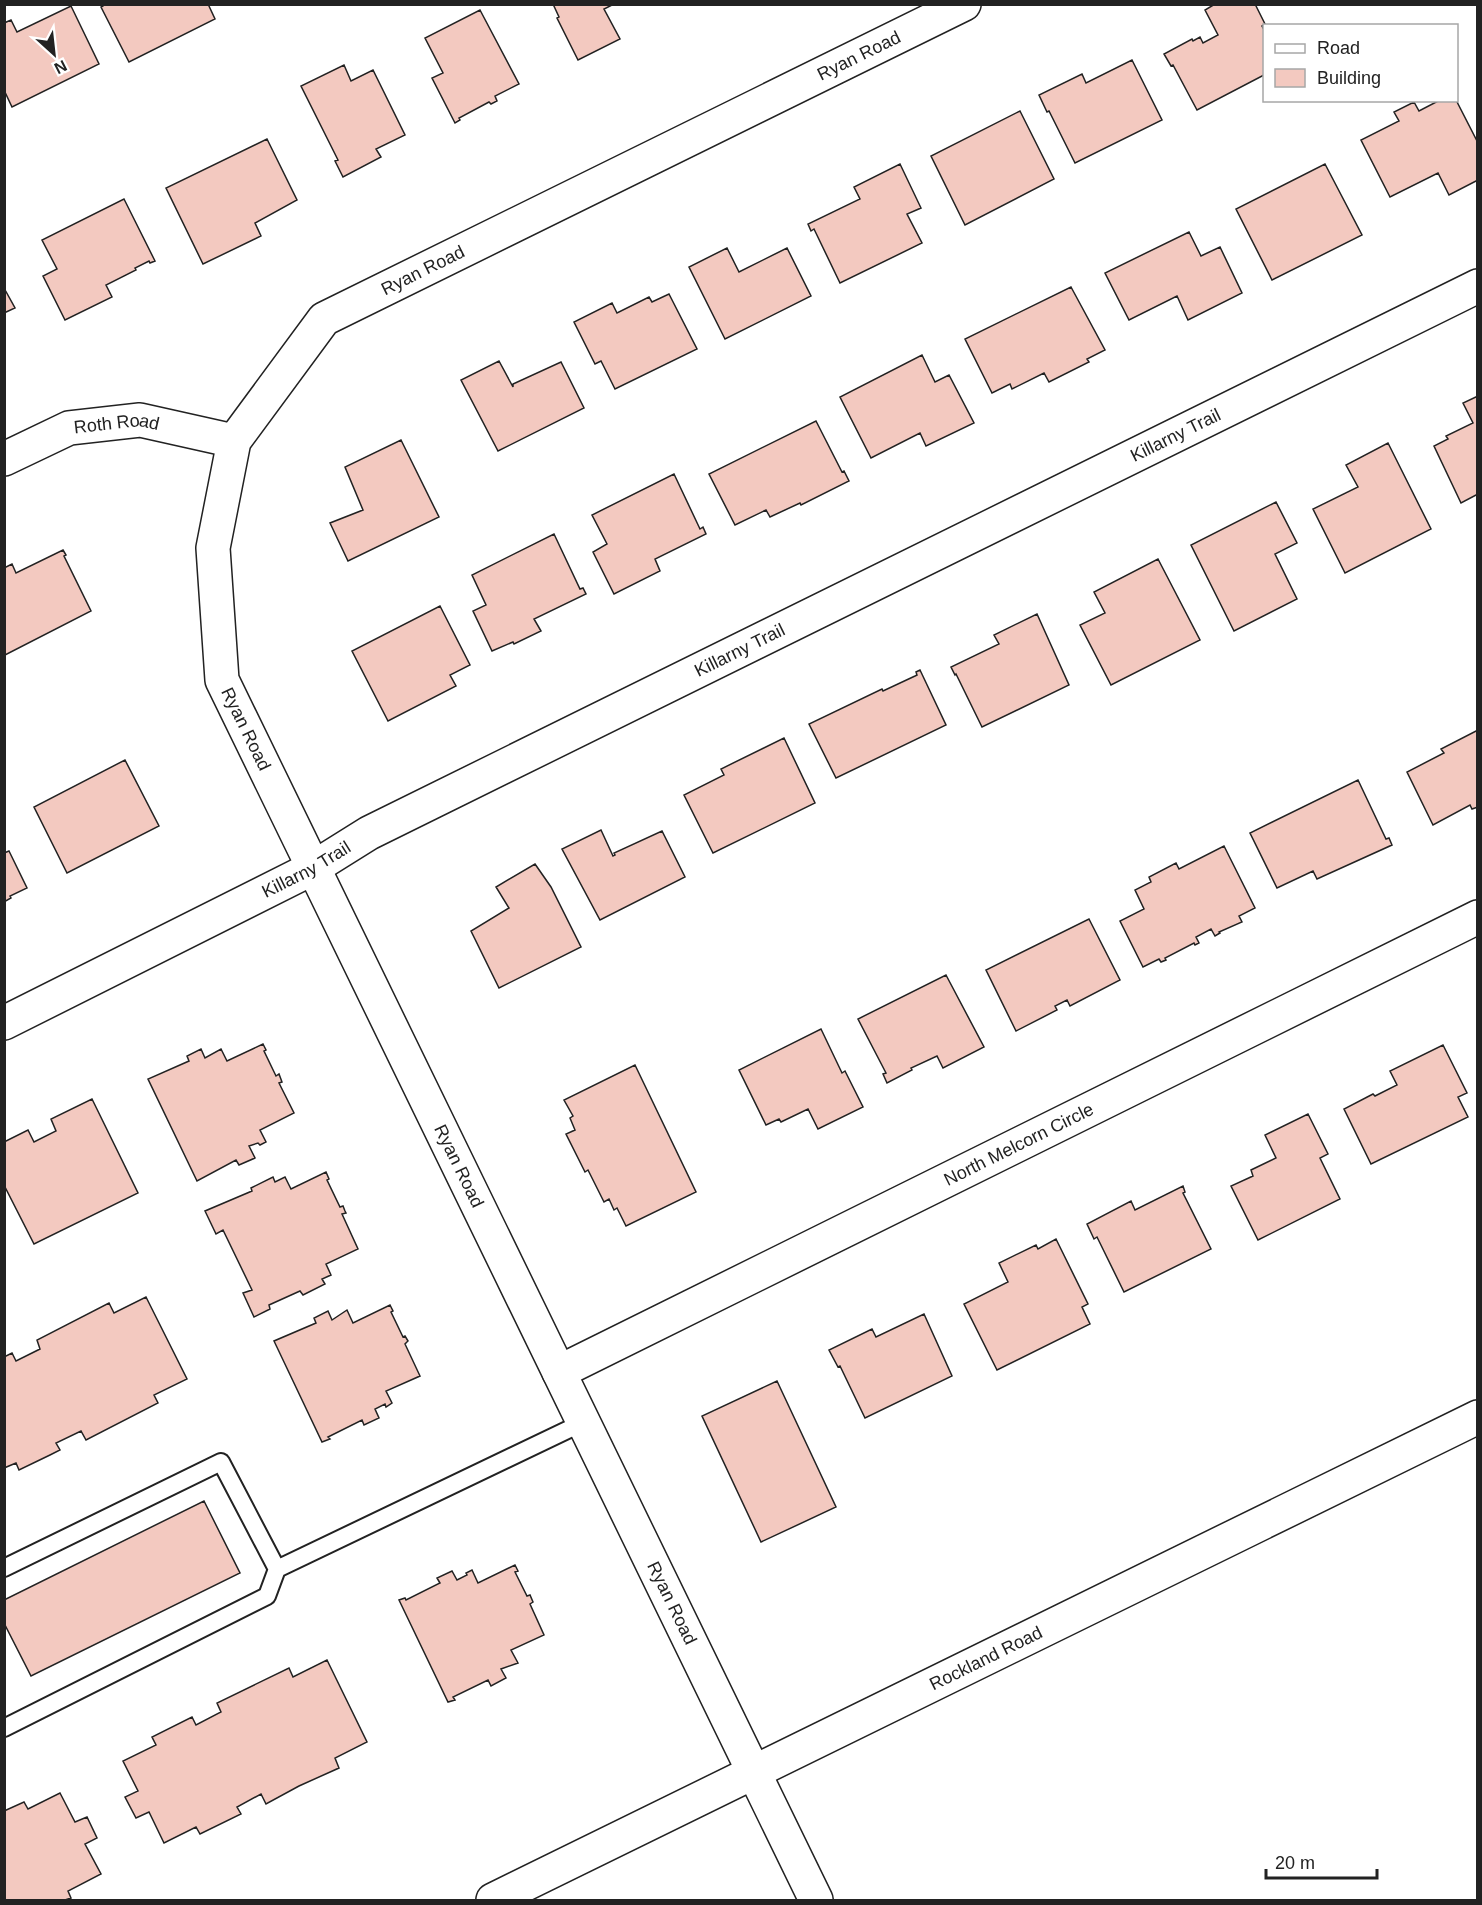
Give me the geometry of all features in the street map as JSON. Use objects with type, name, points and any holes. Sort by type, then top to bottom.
[{"type":"street","name":"Ryan Road","points":[[816,1900],[222,680],[213,548],[234,441],[324,319],[964,4]]},
{"type":"street","name":"Killarny Trail","points":[[4,1023],[313,868],[369,833],[1478,286]]},
{"type":"street","name":"Roth Road","points":[[4,459],[69,428],[140,420],[234,441]]},
{"type":"street","name":"North Melcorn Circle","points":[[560,1372],[1478,917]]},
{"type":"street","name":"Rockland Road","points":[[494,1900],[1478,1417]]},
{"type":"lane","points":[[4,1728],[267,1596],[277,1569],[584,1422]]},
{"type":"lane","points":[[4,1568],[221,1462],[277,1569]]},
{"type":"building","points":[[106,4],[208,4],[215,19],[129,62],[101,7]]},
{"type":"building","points":[[553,4],[614,4],[604,9],[620,39],[578,60],[557,18],[559,17]]},
{"type":"building","points":[[1215,4],[1255,4],[1265,24],[1262,26],[1263,76],[1197,110],[1173,65],[1171,66],[1164,54],[1192,39],[1193,41],[1200,37],[1203,43],[1218,35],[1205,10]]},
{"type":"building","points":[[71,6],[99,64],[12,107],[4,90],[4,23],[11,20],[17,32]]},
{"type":"building","points":[[480,10],[519,84],[495,96],[497,101],[491,104],[489,102],[459,118],[460,120],[455,123],[432,78],[443,73],[425,38]]},
{"type":"building","points":[[1132,60],[1162,120],[1075,163],[1039,95],[1082,74],[1086,83]]},
{"type":"building","points":[[344,65],[351,81],[373,70],[405,135],[376,149],[381,157],[343,177],[335,161],[338,160],[301,86]]},
{"type":"building","points":[[1414,102],[1419,111],[1436,102],[1457,102],[1478,143],[1478,180],[1449,195],[1438,173],[1390,197],[1361,140],[1399,121],[1394,112]]},
{"type":"building","points":[[1020,111],[1054,179],[965,225],[931,156]]},
{"type":"building","points":[[267,139],[297,200],[255,223],[261,236],[203,264],[166,188]]},
{"type":"building","points":[[900,164],[921,208],[907,214],[922,243],[840,283],[814,229],[811,231],[808,224],[860,199],[854,187]]},
{"type":"building","points":[[1325,164],[1362,235],[1272,280],[1236,209]]},
{"type":"building","points":[[124,199],[155,261],[150,263],[149,261],[106,285],[112,297],[65,320],[43,276],[57,269],[42,240]]},
{"type":"building","points":[[1189,232],[1201,256],[1220,247],[1242,293],[1188,320],[1177,296],[1129,320],[1105,273]]},
{"type":"building","points":[[727,248],[739,272],[787,248],[811,296],[725,339],[689,267]]},
{"type":"building","points":[[1071,287],[1105,350],[1087,359],[1089,362],[1049,382],[1044,373],[1012,389],[1010,384],[992,393],[965,339]]},
{"type":"building","points":[[4,288],[15,308],[4,313]]},
{"type":"building","points":[[669,294],[697,349],[615,389],[601,361],[595,364],[574,322],[612,303],[617,313],[649,297],[652,302]]},
{"type":"building","points":[[922,355],[935,382],[949,375],[974,423],[926,446],[920,433],[871,458],[840,397]]},
{"type":"building","points":[[499,361],[513,387],[513,384],[561,362],[584,408],[498,451],[461,380]]},
{"type":"building","points":[[1478,396],[1478,494],[1461,503],[1434,446],[1448,439],[1446,436],[1473,423],[1463,403]]},
{"type":"building","points":[[816,421],[849,481],[801,505],[800,503],[770,517],[766,510],[735,525],[709,474]]},
{"type":"building","points":[[401,440],[439,517],[348,561],[330,523],[363,510],[345,467]]},
{"type":"building","points":[[1388,443],[1431,529],[1345,573],[1313,509],[1358,487],[1346,465]]},
{"type":"building","points":[[674,474],[700,529],[703,527],[706,534],[655,559],[660,571],[614,594],[593,552],[607,544],[592,515]]},
{"type":"building","points":[[1276,502],[1297,543],[1275,554],[1297,599],[1234,631],[1191,545]]},
{"type":"building","points":[[554,534],[580,589],[583,588],[586,594],[534,619],[541,631],[514,644],[513,642],[492,651],[473,611],[486,605],[472,575]]},
{"type":"building","points":[[63,550],[91,611],[5,655],[4,568],[12,564],[16,573]]},
{"type":"building","points":[[1158,559],[1200,640],[1111,685],[1080,625],[1105,613],[1094,592]]},
{"type":"building","points":[[440,606],[470,665],[450,675],[456,686],[388,721],[352,651]]},
{"type":"building","points":[[1037,614],[1069,685],[982,727],[951,667],[999,644],[994,635]]},
{"type":"building","points":[[920,670],[946,725],[836,778],[809,724],[915,676]]},
{"type":"building","points":[[1478,730],[1478,807],[1472,809],[1470,805],[1433,825],[1407,772],[1444,753],[1441,749]]},
{"type":"building","points":[[784,738],[815,803],[713,853],[684,795],[724,775],[721,769]]},
{"type":"building","points":[[125,760],[159,826],[67,873],[34,807]]},
{"type":"building","points":[[1358,780],[1386,839],[1389,838],[1392,845],[1317,879],[1313,871],[1277,888],[1250,833]]},
{"type":"building","points":[[601,830],[613,856],[614,853],[662,831],[685,877],[600,920],[562,849]]},
{"type":"building","points":[[1224,846],[1255,908],[1239,916],[1242,922],[1215,936],[1211,929],[1196,937],[1199,943],[1195,945],[1194,943],[1165,958],[1166,960],[1161,962],[1159,959],[1143,967],[1120,921],[1144,909],[1135,890],[1151,882],[1149,877],[1176,863],[1179,869]]},
{"type":"building","points":[[9,851],[27,888],[10,896],[11,898],[4,902],[4,853]]},
{"type":"building","points":[[535,864],[551,887],[581,947],[499,988],[471,931],[509,908],[496,887]]},
{"type":"building","points":[[1089,919],[1120,980],[1070,1006],[1067,1000],[1055,1006],[1057,1010],[1016,1031],[986,970]]},
{"type":"building","points":[[946,975],[984,1047],[943,1068],[937,1056],[887,1083],[883,1074],[886,1073],[858,1019]]},
{"type":"building","points":[[821,1029],[842,1073],[845,1071],[863,1107],[818,1129],[808,1109],[781,1122],[779,1119],[766,1125],[739,1070]]},
{"type":"building","points":[[263,1044],[276,1076],[279,1074],[282,1082],[279,1083],[294,1113],[260,1130],[266,1142],[249,1146],[255,1158],[239,1165],[236,1160],[197,1181],[148,1079],[189,1061],[187,1056],[201,1049],[205,1058],[221,1049],[227,1061]]},
{"type":"building","points":[[1443,1045],[1467,1093],[1458,1097],[1468,1117],[1371,1164],[1344,1109],[1397,1085],[1390,1071]]},
{"type":"building","points":[[635,1065],[696,1192],[626,1226],[617,1208],[614,1210],[609,1199],[604,1202],[588,1170],[585,1172],[566,1134],[575,1130],[570,1118],[573,1116],[564,1100]]},
{"type":"building","points":[[92,1099],[138,1193],[34,1244],[4,1185],[4,1142],[28,1130],[34,1142],[56,1131],[51,1119]]},
{"type":"building","points":[[1308,1114],[1328,1154],[1320,1158],[1340,1199],[1258,1240],[1231,1186],[1253,1176],[1251,1170],[1276,1158],[1265,1135]]},
{"type":"building","points":[[326,1172],[329,1179],[327,1180],[340,1207],[343,1206],[346,1213],[342,1214],[358,1249],[326,1264],[331,1275],[322,1279],[325,1284],[303,1295],[300,1291],[269,1305],[270,1309],[254,1317],[243,1293],[252,1290],[223,1230],[216,1234],[205,1211],[252,1191],[251,1188],[273,1177],[275,1182],[285,1177],[291,1189]]},
{"type":"building","points":[[1183,1186],[1185,1192],[1183,1193],[1211,1249],[1124,1292],[1097,1237],[1094,1239],[1087,1224],[1131,1201],[1135,1210]]},
{"type":"building","points":[[1056,1239],[1088,1304],[1082,1307],[1090,1324],[997,1370],[964,1304],[1008,1282],[999,1263],[1036,1245],[1038,1249]]},
{"type":"building","points":[[146,1297],[187,1379],[154,1395],[158,1403],[86,1440],[81,1431],[56,1443],[60,1450],[19,1470],[16,1463],[4,1468],[4,1357],[12,1353],[16,1361],[40,1349],[37,1340],[109,1303],[114,1313]]},
{"type":"building","points":[[390,1305],[403,1337],[405,1336],[408,1341],[405,1344],[420,1376],[386,1391],[392,1403],[375,1409],[379,1418],[364,1425],[362,1420],[322,1442],[274,1341],[316,1323],[314,1318],[328,1311],[332,1320],[347,1310],[353,1323]]},
{"type":"building","points":[[924,1314],[952,1376],[865,1418],[840,1366],[838,1367],[829,1350],[872,1329],[876,1337]]},
{"type":"building","points":[[777,1381],[836,1507],[761,1542],[702,1416]]},
{"type":"building","points":[[204,1501],[240,1573],[31,1676],[4,1623],[4,1600]]},
{"type":"building","points":[[515,1565],[518,1571],[515,1572],[527,1596],[530,1595],[533,1602],[530,1604],[544,1635],[511,1650],[518,1663],[501,1669],[506,1678],[491,1686],[488,1680],[453,1697],[455,1700],[448,1702],[399,1600],[405,1598],[406,1600],[440,1583],[437,1578],[452,1571],[457,1580],[472,1570],[478,1583]]},
{"type":"building","points":[[327,1660],[367,1742],[335,1758],[339,1768],[266,1804],[261,1794],[237,1807],[241,1814],[200,1834],[196,1827],[164,1843],[149,1812],[136,1818],[125,1797],[138,1791],[123,1761],[156,1745],[152,1737],[192,1717],[196,1725],[221,1712],[217,1703],[289,1668],[293,1677]]},
{"type":"building","points":[[60,1793],[75,1822],[87,1817],[97,1838],[85,1844],[101,1874],[68,1891],[71,1898],[65,1900],[4,1900],[4,1811],[24,1802],[28,1809]]}]
